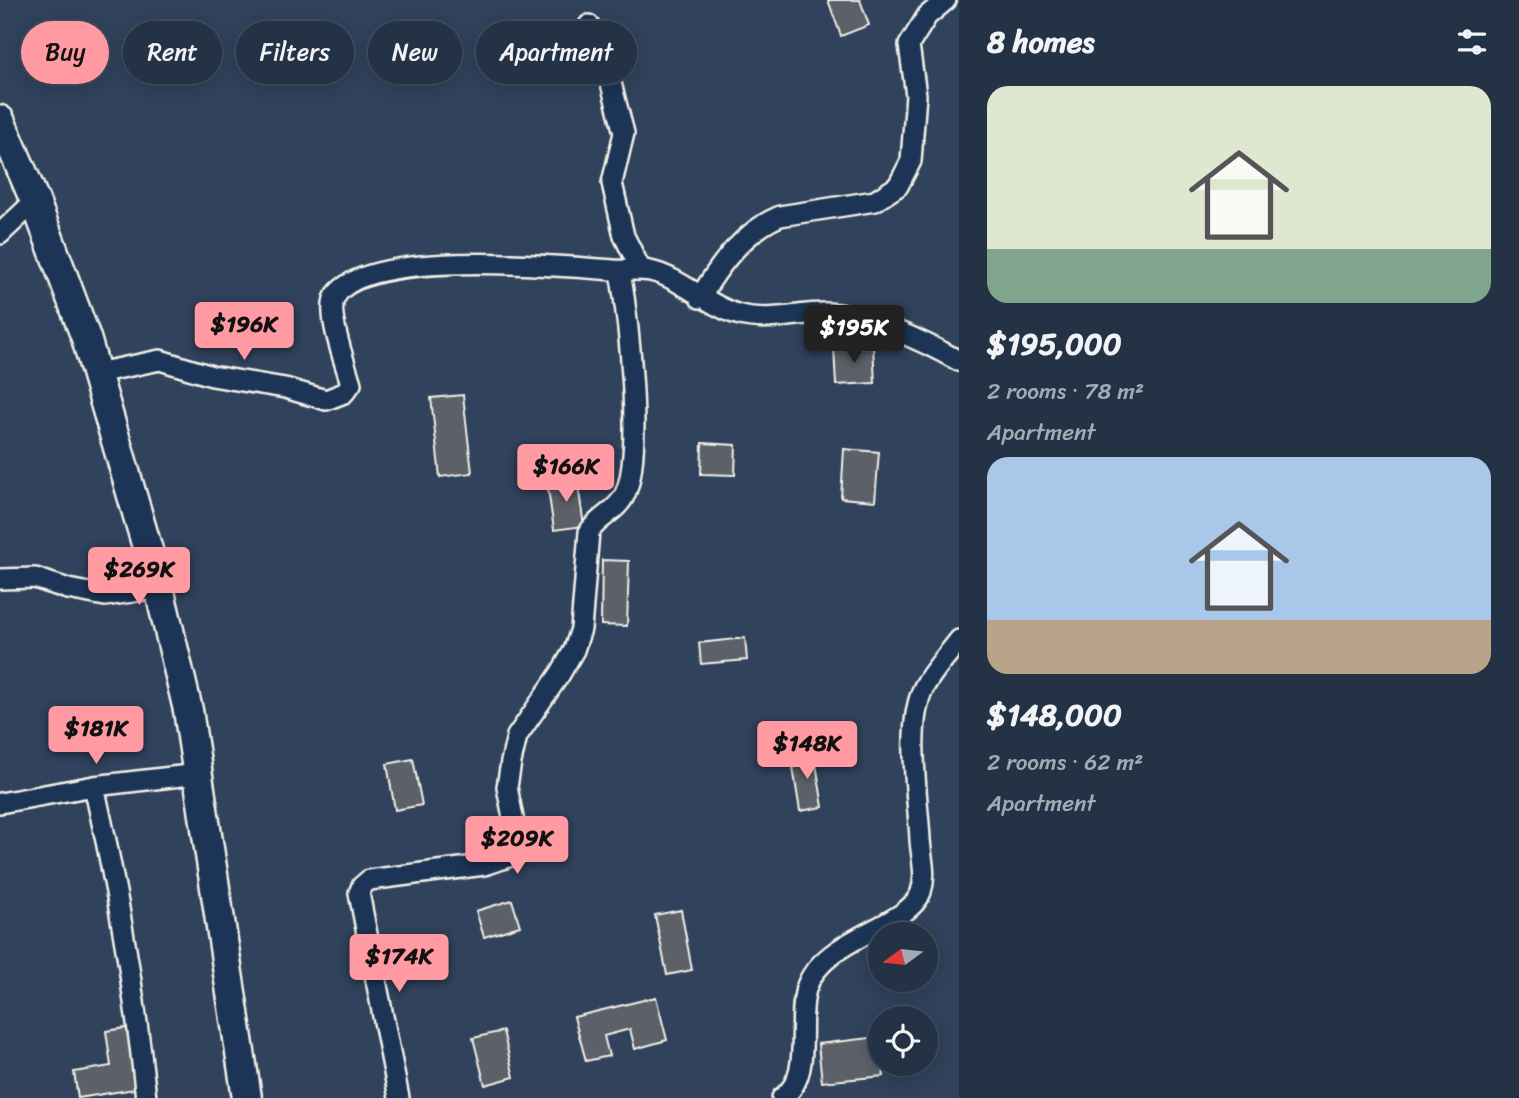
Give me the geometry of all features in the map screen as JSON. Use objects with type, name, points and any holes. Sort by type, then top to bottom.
[{"type":"main road","points":[[0,120],[35,201],[97,373],[159,588],[188,709],[247,1098]]},
{"type":"street","points":[[700,298],[718,267],[765,222],[780,216],[875,201],[898,186],[911,160],[916,95],[909,45],[927,16],[946,0]]},
{"type":"street","points":[[611,84],[624,133],[612,183],[624,236],[641,270]]},
{"type":"street","points":[[0,234],[35,201]]},
{"type":"street","points":[[97,373],[160,360],[212,376],[285,387],[326,400],[344,393],[351,384],[331,308],[336,295],[359,278],[423,265],[519,262],[658,273],[700,298],[739,315],[761,318],[826,313],[864,320],[959,361]]},
{"type":"street","points":[[399,1098],[359,893],[369,880],[484,864],[514,855],[519,848],[507,787],[517,736],[574,650],[582,629],[589,532],[594,524],[622,501],[630,478],[633,418],[629,324],[620,271]]},
{"type":"street","points":[[0,579],[35,579],[105,596],[159,588]]},
{"type":"street","points":[[782,1098],[795,1087],[799,1073],[802,1012],[813,974],[827,957],[908,908],[920,894],[925,872],[920,844],[916,712],[925,685],[959,640]]},
{"type":"street","points":[[0,803],[94,786],[198,774]]},
{"type":"street","points":[[94,786],[116,883],[136,1003],[146,1098]]},
{"type":"building","points":[[828,0],[860,0],[869,25],[841,36]]},
{"type":"building","points":[[873,346],[875,383],[836,385],[834,348]]},
{"type":"building","points":[[463,395],[472,473],[440,477],[431,398]]},
{"type":"building","points":[[702,443],[736,445],[735,475],[701,474]]},
{"type":"building","points":[[844,449],[879,452],[875,501],[841,498]]},
{"type":"building","points":[[577,478],[584,526],[554,530],[547,482]]},
{"type":"building","points":[[602,560],[629,561],[627,626],[601,625]]},
{"type":"building","points":[[745,638],[747,660],[701,664],[699,643]]},
{"type":"building","points":[[814,751],[823,807],[800,811],[791,755]]},
{"type":"building","points":[[413,759],[422,805],[395,810],[387,764]]},
{"type":"building","points":[[512,900],[520,926],[484,937],[476,911]]},
{"type":"building","points":[[681,910],[692,970],[667,975],[655,915]]},
{"type":"building","points":[[656,997],[667,1040],[635,1049],[630,1029],[604,1036],[609,1056],[586,1061],[574,1017]]},
{"type":"building","points":[[132,1027],[141,1088],[78,1098],[74,1072],[111,1066],[106,1031]]},
{"type":"building","points":[[503,1031],[514,1077],[485,1085],[473,1038]]},
{"type":"building","points":[[868,1038],[868,1076],[884,1076],[822,1082],[818,1044]]}]
